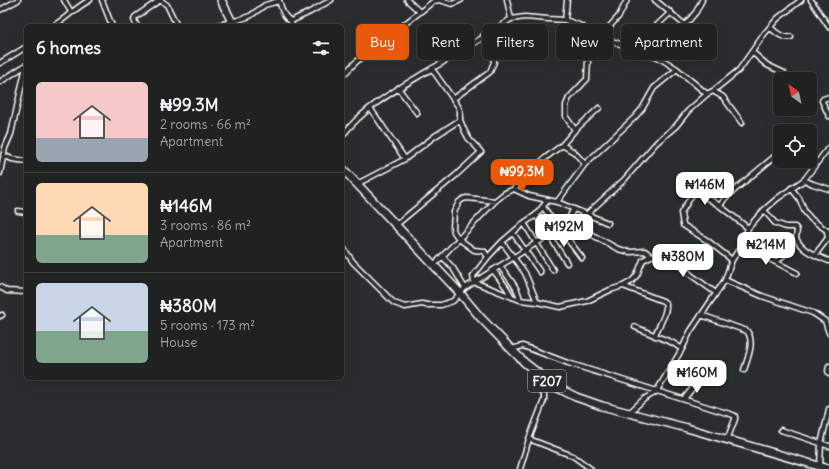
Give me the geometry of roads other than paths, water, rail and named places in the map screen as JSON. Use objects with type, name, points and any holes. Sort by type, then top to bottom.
[{"type":"main road","points":[[221,0],[233,24]]},
{"type":"main road","name":"F207","points":[[344,170],[434,265],[462,290],[480,317],[511,349],[541,376],[556,387],[576,397],[629,413],[829,469]]},
{"type":"street","points":[[0,10],[18,0]]},
{"type":"street","points":[[64,0],[71,12]]},
{"type":"street","points":[[56,24],[66,18],[80,5],[90,0]]},
{"type":"street","points":[[102,0],[111,24]]},
{"type":"street","points":[[136,24],[134,20],[135,17],[160,0],[167,6],[176,24]]},
{"type":"street","points":[[291,20],[310,12],[331,0]]},
{"type":"street","points":[[407,0],[420,12]]},
{"type":"street","points":[[344,74],[356,62],[434,1],[440,0],[452,4],[461,0]]},
{"type":"street","points":[[507,0],[511,19]]},
{"type":"street","points":[[565,20],[567,0]]},
{"type":"street","points":[[612,24],[619,16],[627,0]]},
{"type":"street","points":[[655,0],[684,24]]},
{"type":"street","points":[[686,24],[696,12],[702,0]]},
{"type":"street","points":[[587,214],[624,180],[656,143],[676,126],[688,111],[707,94],[739,70],[777,19],[801,0]]},
{"type":"street","points":[[811,0],[829,26]]},
{"type":"street","points":[[233,24],[250,16],[265,5],[279,1],[287,19],[291,20]]},
{"type":"street","points":[[658,24],[671,12]]},
{"type":"street","points":[[503,24],[511,19],[525,17],[565,20],[576,24]]},
{"type":"street","points":[[291,20],[292,24]]},
{"type":"street","points":[[770,27],[778,34],[789,38],[791,37]]},
{"type":"street","points":[[344,133],[352,123],[398,88],[432,69],[482,37]]},
{"type":"street","points":[[1,61],[24,48]]},
{"type":"street","points":[[752,52],[767,65],[782,72]]},
{"type":"street","points":[[453,99],[490,72],[494,60]]},
{"type":"street","points":[[575,130],[566,118],[566,105],[569,98],[587,78],[588,60]]},
{"type":"street","points":[[663,60],[677,68],[707,94]]},
{"type":"street","points":[[0,82],[24,67]]},
{"type":"street","points":[[557,202],[585,164],[635,117],[642,109],[654,88],[677,68]]},
{"type":"street","points":[[396,225],[455,176],[479,154],[480,150],[469,139],[460,120],[460,111],[432,69]]},
{"type":"street","points":[[0,172],[3,155],[2,148],[11,134],[24,75]]},
{"type":"street","points":[[398,88],[417,113]]},
{"type":"street","points":[[713,91],[723,97],[742,123]]},
{"type":"street","points":[[829,97],[822,101],[829,116]]},
{"type":"street","points":[[370,108],[405,159]]},
{"type":"street","points":[[434,265],[495,201],[505,193],[514,190],[544,159],[562,145],[575,130],[599,108]]},
{"type":"street","points":[[356,184],[405,159],[434,136],[460,120]]},
{"type":"street","points":[[562,145],[574,152],[585,164]]},
{"type":"street","points":[[629,413],[644,398],[656,392],[682,349],[690,332],[725,280],[732,260],[742,245],[748,228],[764,210],[791,188],[804,180],[827,153],[829,147]]},
{"type":"street","points":[[3,155],[12,159],[24,161]]},
{"type":"street","points":[[720,206],[725,198],[773,158]]},
{"type":"street","points":[[804,180],[829,189]]},
{"type":"street","points":[[791,188],[799,198],[805,212],[828,232],[828,238],[815,255]]},
{"type":"street","points":[[514,190],[529,196],[557,202],[573,210],[608,223]]},
{"type":"street","points":[[732,260],[708,241],[683,225],[681,213],[695,192],[698,192],[720,206],[748,228]]},
{"type":"street","points":[[488,257],[484,251],[474,250],[460,239],[453,228],[454,212],[459,202],[463,199],[467,198],[495,201]]},
{"type":"street","points":[[474,282],[473,276],[488,257],[502,242],[536,215],[548,200]]},
{"type":"street","points":[[543,207],[582,258]]},
{"type":"street","points":[[344,249],[353,262],[394,303],[405,307],[422,304],[426,306],[441,306],[453,301],[462,290],[549,235],[569,218],[573,210]]},
{"type":"street","points":[[764,210],[775,223],[786,227],[791,226],[797,228],[796,238],[801,246],[815,255],[829,261]]},
{"type":"street","points":[[18,211],[24,212]]},
{"type":"street","points":[[536,215],[567,263]]},
{"type":"street","points":[[569,218],[587,232],[618,249],[630,252],[645,251],[651,256]]},
{"type":"street","points":[[524,223],[553,270]]},
{"type":"street","points":[[513,233],[540,272]]},
{"type":"street","points":[[502,242],[525,272],[537,302]]},
{"type":"street","points":[[742,245],[797,273]]},
{"type":"street","points":[[474,282],[512,298],[560,307],[587,301],[610,290],[623,286],[632,281],[637,275],[643,260],[660,254],[678,262],[691,275],[716,293]]},
{"type":"street","points":[[776,262],[785,254]]},
{"type":"street","points":[[442,256],[453,268],[462,290]]},
{"type":"street","points":[[500,266],[514,285],[520,300]]},
{"type":"street","points":[[493,270],[506,287],[512,298]]},
{"type":"street","points":[[725,280],[762,296],[813,313],[825,321],[829,333]]},
{"type":"street","points":[[623,286],[663,300],[666,304],[665,314],[655,336]]},
{"type":"street","points":[[0,287],[7,291],[24,292]]},
{"type":"street","points":[[701,315],[747,331],[750,336],[751,343],[744,370]]},
{"type":"street","points":[[635,327],[673,343],[682,349]]},
{"type":"street","points":[[511,349],[523,346],[568,363],[656,392],[684,398],[735,416],[727,440]]},
{"type":"street","points":[[829,366],[829,373]]},
{"type":"street","points":[[520,469],[544,397],[537,384],[541,376]]},
{"type":"street","points":[[684,398],[699,380]]},
{"type":"street","points":[[820,466],[821,444],[829,409]]},
{"type":"street","points":[[781,430],[829,446]]},
{"type":"street","points":[[529,439],[573,456],[591,469]]}]
